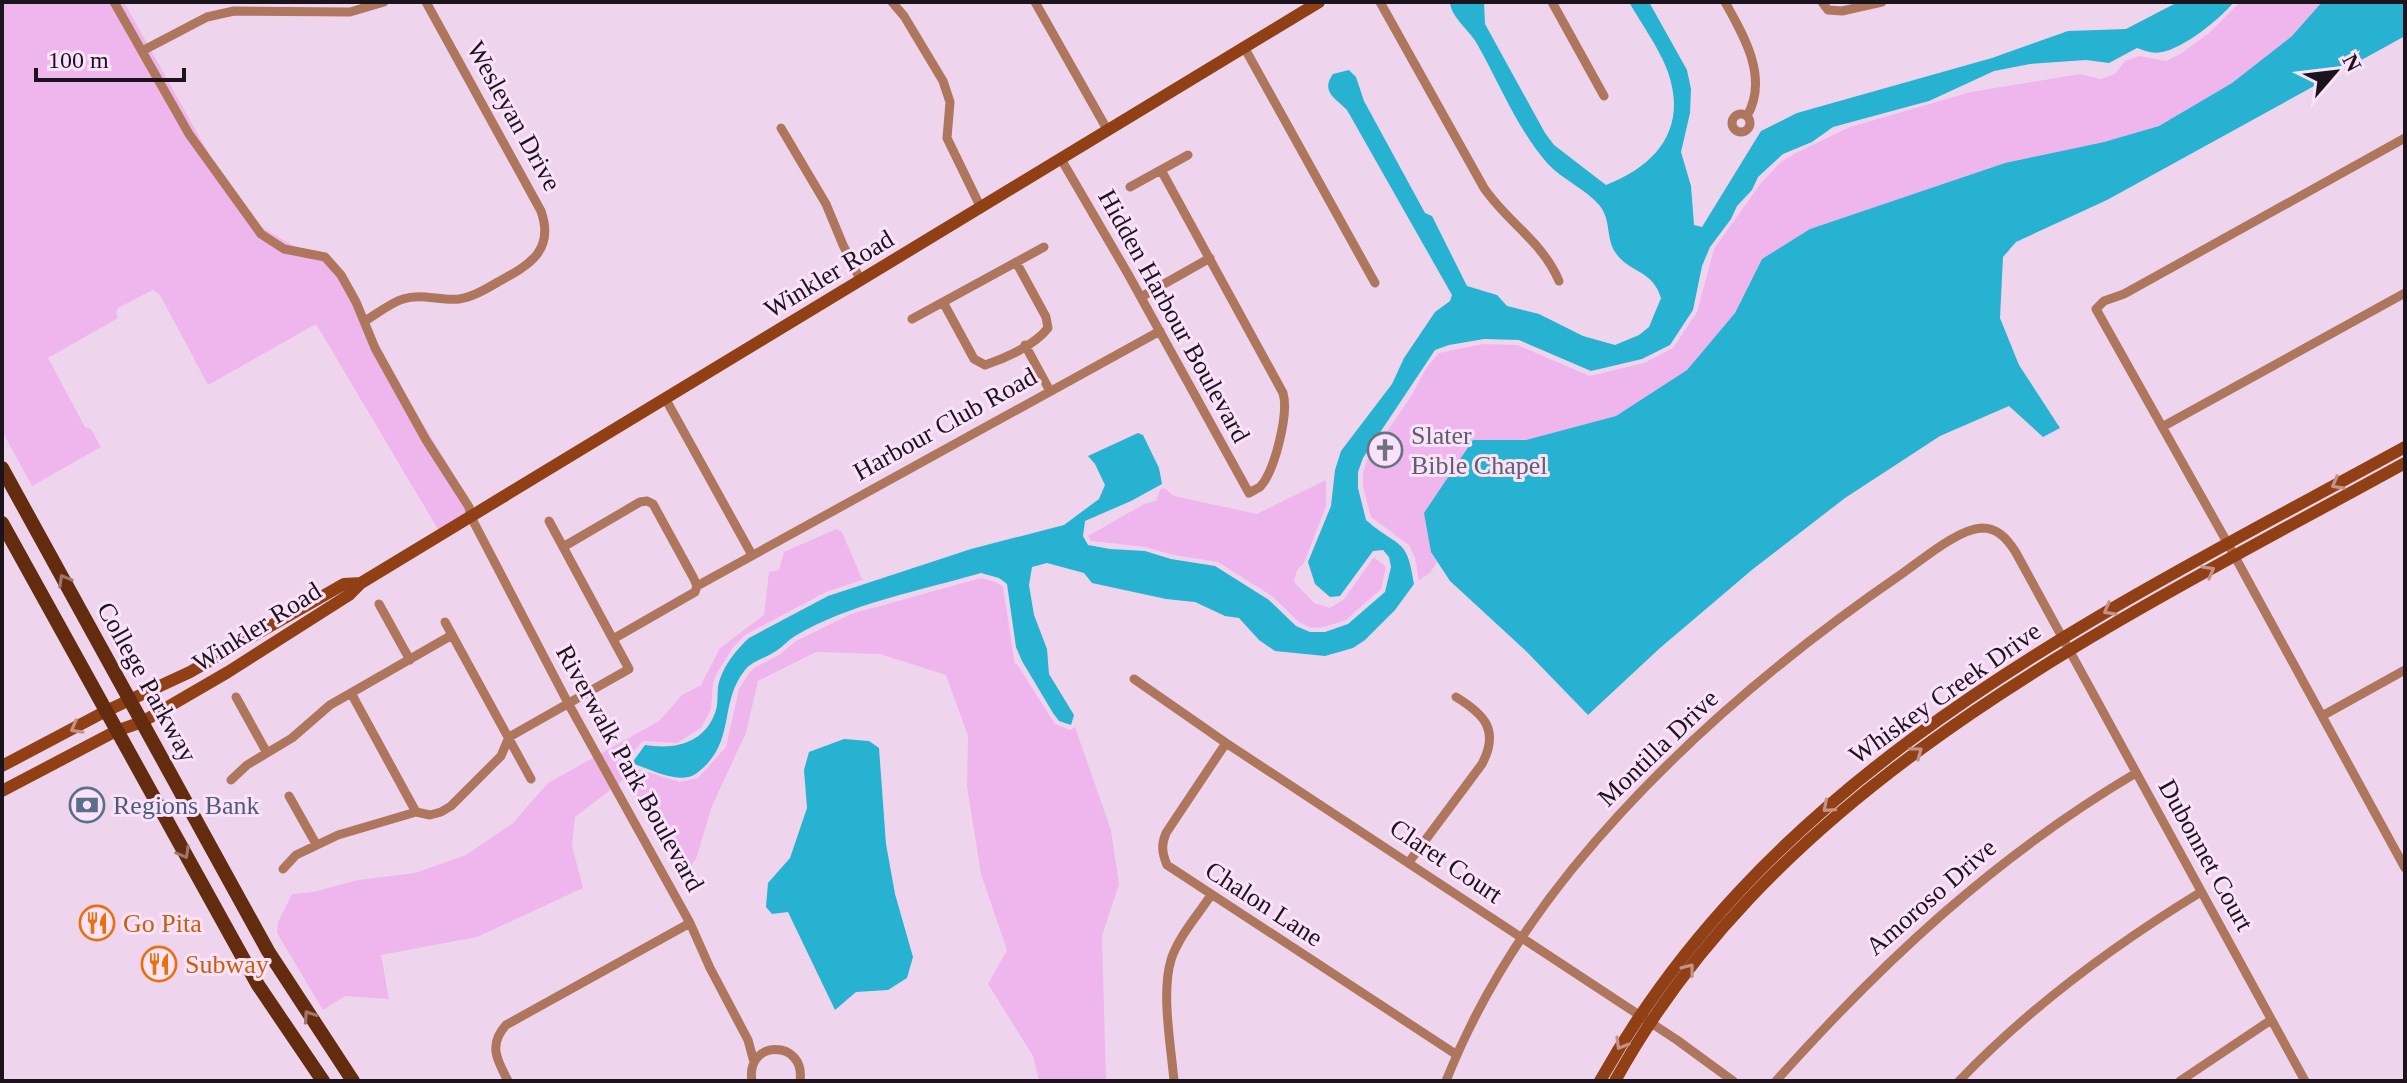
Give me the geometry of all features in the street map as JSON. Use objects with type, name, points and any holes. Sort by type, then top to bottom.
[{"type":"main road","name":"College Parkway","points":[[2,468],[275,963],[353,1081]]},
{"type":"main road","points":[[5,528],[31,520]]},
{"type":"main road","name":"College Parkway","points":[[5,528],[258,985],[323,1081]]},
{"type":"street","name":"Riverwalk Park Boulevard","points":[[114,2],[189,134],[261,234],[284,249],[325,257],[341,275],[375,348],[426,440],[469,507],[471,517],[568,703],[690,923],[748,1040],[754,1062]]},
{"type":"street","points":[[142,51],[207,17],[234,11],[350,12],[384,2]]},
{"type":"street","name":"Wesleyan Drive","points":[[365,321],[402,299],[456,300],[470,297],[528,265],[539,253],[544,237],[541,211],[426,2]]},
{"type":"street","points":[[892,2],[904,16],[943,81],[950,102],[947,138],[981,208]]},
{"type":"street","points":[[1035,2],[1108,131]]},
{"type":"street","name":"Winkler Road","points":[[2,791],[116,731],[142,722],[280,640],[349,595],[361,583],[1319,2]]},
{"type":"street","points":[[1380,2],[1484,188],[1498,207],[1541,248],[1559,281]]},
{"type":"street","points":[[1552,2],[1604,96]]},
{"type":"street","points":[[1725,2],[1746,39],[1752,60],[1755,93],[1747,116]]},
{"type":"street","points":[[1825,6],[1842,11],[1882,2]]},
{"type":"street","points":[[1244,47],[1375,283]]},
{"type":"street","points":[[781,128],[826,204],[861,281]]},
{"type":"street","points":[[2405,138],[2124,294],[2104,301],[2096,309],[2401,853],[2405,868]]},
{"type":"street","points":[[1130,187],[1188,155]]},
{"type":"street","name":"Hidden Harbour Boulevard","points":[[1061,159],[1249,493],[1259,487],[1269,472],[1286,404],[1279,384],[1210,258]]},
{"type":"street","points":[[1141,297],[1210,258],[1161,170]]},
{"type":"street","points":[[912,319],[1044,247]]},
{"type":"street","points":[[943,302],[974,359],[985,365],[1042,336],[1048,328],[1046,317],[1016,262]]},
{"type":"street","points":[[2162,427],[2405,293]]},
{"type":"street","name":"Harbour Club Road","points":[[613,639],[752,555],[1160,331]]},
{"type":"street","points":[[1025,345],[1050,391]]},
{"type":"street","points":[[665,398],[752,555]]},
{"type":"street","name":"Whiskey Creek Drive","points":[[1615,1081],[1667,975],[1725,906],[1856,782],[1944,714],[2062,637],[2405,447]]},
{"type":"street","name":"Whiskey Creek Drive","points":[[1600,1081],[1644,1019],[1729,922],[1851,804],[1981,705],[2068,649],[2405,463]]},
{"type":"street","points":[[563,547],[640,502],[647,501],[653,504],[697,586]]},
{"type":"street","points":[[283,869],[296,855],[316,844],[360,827],[416,812],[430,815],[451,806],[501,756],[509,737],[629,669],[549,521]]},
{"type":"street","name":"Dubonnet Court","points":[[1984,529],[2001,533],[2009,542],[2305,1081]]},
{"type":"street","name":"Montilla Drive","points":[[1446,1081],[1499,975],[1522,938],[1595,842],[1676,757],[1820,632],[1957,537],[1984,529]]},
{"type":"street","name":"Winkler Road","points":[[2,766],[106,711],[190,672],[344,584],[361,583]]},
{"type":"street","points":[[379,604],[410,660]]},
{"type":"street","points":[[445,622],[531,779]]},
{"type":"street","points":[[231,780],[238,771],[292,738],[320,712],[452,635]]},
{"type":"street","points":[[2322,716],[2405,670]]},
{"type":"street","name":"Claret Court","points":[[1134,679],[1677,1040],[1733,1081]]},
{"type":"street","points":[[351,693],[416,812]]},
{"type":"street","points":[[236,697],[267,753]]},
{"type":"street","points":[[1409,862],[1482,764],[1489,749],[1490,733],[1484,718],[1456,697]]},
{"type":"street","name":"Chalon Lane","points":[[1226,743],[1166,833],[1162,854],[1167,865],[1457,1055]]},
{"type":"street","name":"Amoroso Drive","points":[[1776,1081],[1876,973],[1947,907],[2044,832],[2136,773]]},
{"type":"street","points":[[289,796],[316,844]]},
{"type":"street","points":[[1959,1081],[2014,1028],[2088,967],[2201,892]]},
{"type":"street","points":[[1174,1081],[1169,970],[1175,950],[1211,895]]},
{"type":"street","points":[[508,1081],[496,1057],[494,1045],[506,1025],[690,923]]},
{"type":"street","points":[[2180,1081],[2271,1020]]},
{"type":"street","points":[[748,1040],[766,1051],[782,1050],[792,1054],[801,1068],[800,1081]]},
{"type":"street","points":[[741,1081],[751,1078],[754,1062],[766,1051]]},
{"type":"shaded area","points":[[2,2],[124,2],[219,172],[261,227],[292,245],[329,260],[379,352],[475,509],[439,531],[316,324],[208,385],[160,295],[153,290],[118,308],[118,318],[48,358],[85,427],[91,429],[101,447],[32,486],[2,431]]},
{"type":"shaded area","points":[[2240,2],[2322,2],[2292,36],[2232,83],[2159,126],[2104,142],[2005,163],[1810,229],[1762,259],[1735,313],[1687,370],[1616,416],[1526,440],[1473,440],[1431,552],[1437,562],[1430,573],[1419,580],[1409,545],[1371,517],[1363,487],[1367,460],[1439,353],[1483,344],[1517,345],[1590,376],[1644,363],[1673,348],[1697,312],[1714,249],[1761,183],[1781,162],[1850,127],[1971,92],[2080,74],[2101,79],[2115,74],[2125,61],[2139,56],[2166,61],[2209,33]]},
{"type":"shaded area","points":[[1326,480],[1326,506],[1294,582],[1314,603],[1330,608],[1344,599],[1374,557],[1386,567],[1381,589],[1346,620],[1324,627],[1311,628],[1299,622],[1272,596],[1218,562],[1145,547],[1091,541],[1088,536],[1144,504],[1156,501],[1164,488],[1174,496],[1257,514]]},
{"type":"shaded area","points":[[836,529],[842,532],[862,579],[865,579],[826,592],[745,635],[717,673],[711,709],[701,728],[677,743],[643,741],[631,754],[628,766],[680,782],[698,778],[726,747],[739,689],[754,668],[779,655],[796,641],[851,614],[981,578],[996,582],[1003,587],[1015,665],[1055,724],[1070,730],[1075,727],[1111,830],[1119,884],[1102,936],[1106,1081],[1039,1081],[1033,1056],[988,984],[1007,950],[981,874],[967,787],[968,736],[946,675],[880,654],[816,652],[758,681],[746,733],[712,806],[696,859],[684,874],[626,778],[575,817],[572,846],[583,888],[477,937],[381,955],[389,999],[345,996],[323,1010],[277,933],[278,922],[292,894],[313,892],[358,880],[415,873],[466,855],[512,824],[548,783],[659,721],[682,695],[701,685],[720,648],[764,615],[769,572],[779,570],[784,552]]},
{"type":"water","points":[[1450,2],[1484,2],[1485,24],[1545,133],[1554,145],[1606,185],[1641,166],[1655,154],[1671,124],[1674,107],[1666,67],[1629,2],[1649,2],[1687,70],[1691,89],[1690,113],[1681,152],[1691,186],[1694,225],[1702,227],[1761,131],[1797,113],[1992,58],[2068,31],[2126,29],[2178,2],[2234,2],[2201,32],[2171,49],[2155,53],[2137,48],[2109,63],[2086,60],[2030,64],[1994,71],[1929,101],[1833,127],[1812,142],[1783,154],[1758,177],[1752,190],[1737,206],[1710,247],[1702,266],[1693,310],[1670,345],[1642,359],[1591,371],[1519,340],[1484,339],[1435,350],[1363,458],[1358,472],[1358,488],[1366,520],[1404,550],[1414,584],[1395,610],[1353,648],[1325,656],[1275,651],[1259,640],[1239,618],[1225,616],[1195,602],[1092,583],[1084,573],[1047,563],[1032,567],[1029,585],[1034,615],[1047,649],[1049,674],[1074,715],[1071,725],[1059,721],[1022,661],[1016,647],[1007,584],[999,578],[981,573],[839,615],[795,636],[751,664],[737,683],[718,749],[690,777],[674,777],[632,763],[645,745],[678,745],[705,730],[716,710],[722,673],[749,638],[828,596],[971,549],[1064,525],[1099,499],[1105,485],[1088,456],[1138,433],[1143,435],[1159,468],[1162,484],[1085,521],[1083,536],[1088,545],[1145,551],[1215,566],[1269,600],[1296,626],[1310,632],[1325,632],[1348,624],[1385,592],[1391,567],[1389,557],[1383,550],[1373,551],[1340,596],[1330,597],[1315,584],[1308,562],[1331,506],[1335,470],[1341,451],[1392,384],[1404,358],[1435,312],[1450,301],[1452,295],[1347,110],[1331,94],[1328,86],[1333,74],[1349,70],[1356,77],[1364,101],[1425,213],[1432,216],[1467,286],[1497,295],[1507,306],[1539,314],[1583,336],[1615,345],[1649,327],[1661,298],[1652,282],[1615,252],[1600,206],[1554,170],[1537,150],[1476,42],[1453,13]]},
{"type":"water","points":[[2322,2],[2405,2],[2405,36],[2107,200],[2016,242],[2003,257],[2000,318],[2019,365],[2060,428],[2043,437],[2009,406],[1940,436],[1845,498],[1753,569],[1660,648],[1588,715],[1527,652],[1450,581],[1431,552],[1424,513],[1473,440],[1526,440],[1616,416],[1687,370],[1735,313],[1762,259],[1810,229],[2005,163],[2104,142],[2159,126],[2232,83],[2292,36]]},
{"type":"water","points":[[844,739],[869,741],[879,748],[886,844],[895,894],[913,957],[907,978],[888,990],[856,992],[835,1010],[788,912],[772,914],[766,907],[768,883],[790,858],[807,808],[804,770],[809,752]]},
{"type":"place","name":"Slater Bible Chapel","points":[[1385,450]]},
{"type":"place","name":"Regions Bank","points":[[87,805]]},
{"type":"place","name":"Go Pita","points":[[97,923]]},
{"type":"place","name":"Subway","points":[[159,964]]}]
